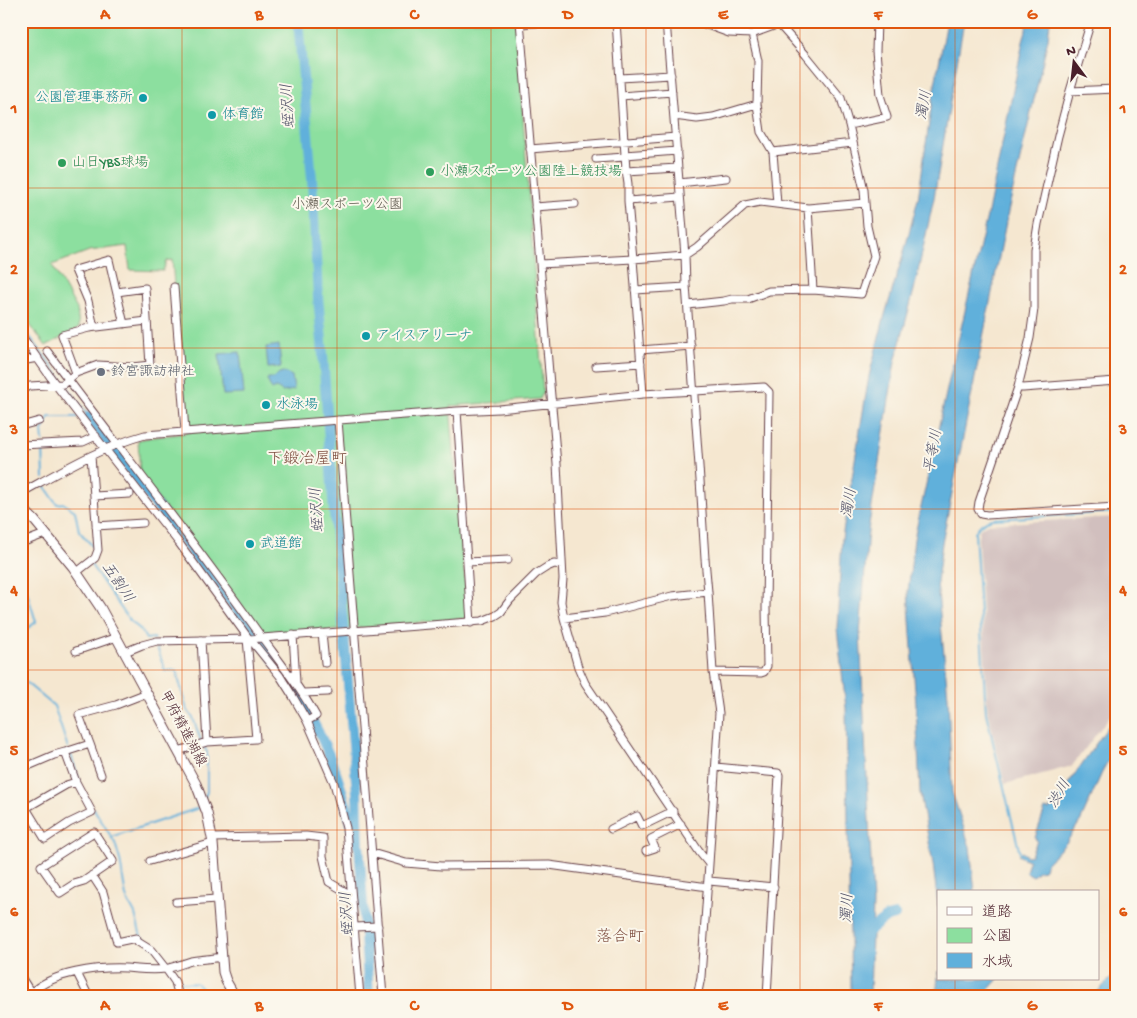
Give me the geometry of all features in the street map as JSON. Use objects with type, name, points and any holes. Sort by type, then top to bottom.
[{"type":"main road","name":"甲府精進湖線","points":[[21,507],[77,572],[100,607],[203,800],[212,840],[216,870],[216,899],[223,972],[233,993]]},
{"type":"street","points":[[563,21],[520,23],[557,464],[563,579],[561,602],[578,667],[585,683],[709,864]]},
{"type":"street","points":[[616,21],[643,394]]},
{"type":"street","points":[[666,21],[685,255],[713,672],[719,713],[709,884],[701,976],[696,997]]},
{"type":"street","points":[[696,21],[729,33],[752,34],[777,23],[793,21]]},
{"type":"street","points":[[720,21],[720,30]]},
{"type":"street","points":[[849,125],[887,116],[880,95],[876,51],[877,21]]},
{"type":"street","points":[[1091,21],[1058,136],[1036,235],[1034,249],[1034,310],[1030,338],[1018,387],[978,509],[981,514],[987,515],[1116,507]]},
{"type":"street","points":[[688,305],[724,301],[732,298],[748,299],[769,291],[813,290],[860,294],[874,256],[866,226],[864,190],[841,98],[777,23]]},
{"type":"street","points":[[752,34],[758,60],[757,104],[761,132],[773,152],[777,204]]},
{"type":"street","points":[[620,78],[671,75]]},
{"type":"street","points":[[1070,90],[1116,89]]},
{"type":"street","points":[[621,96],[672,92]]},
{"type":"street","points":[[674,116],[697,119],[713,117],[757,104]]},
{"type":"street","points":[[530,149],[676,137]]},
{"type":"street","points":[[773,152],[853,143]]},
{"type":"street","points":[[596,158],[677,151]]},
{"type":"street","points":[[592,172],[678,168]]},
{"type":"street","points":[[679,183],[726,178]]},
{"type":"street","points":[[628,200],[680,197]]},
{"type":"street","points":[[540,264],[685,255],[697,247],[745,205],[760,202],[808,208],[865,203]]},
{"type":"street","points":[[535,207],[575,204]]},
{"type":"street","points":[[808,208],[813,290]]},
{"type":"street","points":[[94,327],[88,301],[74,270],[109,260],[124,324]]},
{"type":"street","points":[[174,287],[185,431]]},
{"type":"street","points":[[635,290],[686,287]]},
{"type":"street","points":[[21,390],[30,386],[64,382],[76,374],[98,365],[132,367],[150,365],[145,288],[116,292]]},
{"type":"street","points":[[76,374],[62,335],[94,327],[147,321]]},
{"type":"street","points":[[21,335],[24,343],[64,382],[249,639],[280,676],[308,720],[331,775],[346,828],[351,895],[356,927],[360,997]]},
{"type":"street","points":[[640,350],[691,346]]},
{"type":"street","points":[[47,351],[84,421],[96,436],[111,447],[188,536],[296,682],[316,716],[308,720]]},
{"type":"street","points":[[21,361],[38,358]]},
{"type":"street","points":[[596,366],[641,363]]},
{"type":"street","points":[[1018,387],[1116,381]]},
{"type":"street","points":[[21,493],[91,456],[145,435],[499,409],[643,394],[764,388],[769,392],[767,666],[764,672],[761,673],[713,672]]},
{"type":"street","points":[[456,411],[472,623]]},
{"type":"street","points":[[336,420],[372,852],[375,926],[383,997]]},
{"type":"street","points":[[21,426],[39,421]]},
{"type":"street","points":[[21,445],[83,442],[96,436]]},
{"type":"street","points":[[77,572],[95,558],[98,550],[91,456]]},
{"type":"street","points":[[94,496],[130,494]]},
{"type":"street","points":[[96,526],[142,522]]},
{"type":"street","points":[[21,543],[46,534]]},
{"type":"street","points":[[179,543],[188,536]]},
{"type":"street","points":[[467,562],[508,560]]},
{"type":"street","points":[[125,652],[154,642],[249,639],[338,631],[472,623],[482,621],[501,612],[510,600],[541,570],[554,564],[562,565]]},
{"type":"street","points":[[564,618],[605,613],[672,596],[708,592]]},
{"type":"street","points":[[322,633],[325,663]]},
{"type":"street","points":[[293,635],[296,682]]},
{"type":"street","points":[[76,651],[117,637]]},
{"type":"street","points":[[178,751],[204,743],[256,739],[249,639]]},
{"type":"street","points":[[200,640],[204,743]]},
{"type":"street","points":[[303,693],[328,692]]},
{"type":"street","points":[[102,775],[80,714],[116,705],[147,693]]},
{"type":"street","points":[[21,769],[54,755],[90,744]]},
{"type":"street","points":[[65,752],[76,782],[92,812],[69,823],[45,838],[26,808],[66,785],[76,782]]},
{"type":"street","points":[[716,767],[778,772],[779,775],[767,997]]},
{"type":"street","points":[[611,828],[637,816],[642,826],[673,811]]},
{"type":"street","points":[[646,851],[655,848],[651,839],[681,824]]},
{"type":"street","points":[[94,832],[113,861],[92,875],[60,893],[41,866],[94,832]]},
{"type":"street","points":[[150,861],[212,840],[306,836],[323,838],[323,856],[330,882],[351,895]]},
{"type":"street","points":[[372,852],[406,863],[441,866],[549,865],[709,884],[774,886]]},
{"type":"street","points":[[92,875],[103,892],[117,942],[136,938],[138,942],[151,950],[175,982],[180,997]]},
{"type":"street","points":[[176,902],[216,899]]},
{"type":"street","points":[[356,927],[375,926]]},
{"type":"street","points":[[21,977],[30,995],[37,987],[49,981],[77,973],[126,968],[147,970],[166,968],[193,961],[222,958]]},
{"type":"street","points":[[77,973],[89,997]]},
{"type":"street","points":[[223,997],[226,993],[233,993]]},
{"type":"shaded area","points":[[1116,517],[1116,708],[1072,766],[1005,784],[988,713],[979,531],[988,524]]},
{"type":"green space","name":"小瀬スポーツ公園","points":[[21,21],[516,21],[543,393],[540,399],[450,406],[468,618],[262,637],[140,475],[138,440],[186,433],[172,260],[166,261],[163,271],[130,270],[127,246],[89,251],[52,265],[77,309],[79,328],[46,346],[21,313]]},
{"type":"water","name":"濁川","points":[[947,21],[964,21],[934,198],[914,290],[895,362],[868,531],[860,634],[873,903],[870,997],[849,997],[851,992],[846,708],[837,628],[842,538],[869,376],[918,199],[933,95]]},
{"type":"water","name":"平等川","points":[[1029,21],[1050,21],[1048,39],[1009,207],[942,543],[937,582],[948,697],[952,792],[970,847],[975,890],[937,890],[937,898],[920,793],[908,592],[914,539],[990,203],[1024,37]]},
{"type":"water","points":[[279,345],[281,367],[268,368],[266,347]]},
{"type":"water","points":[[240,352],[244,394],[223,395],[219,354]]},
{"type":"water","points":[[284,372],[292,376],[294,390],[283,392],[276,388],[272,390],[267,380],[268,378],[274,378],[279,373]]},
{"type":"water","points":[[1116,715],[1116,747],[1104,768],[1081,820],[1066,843],[1045,865],[1044,870],[1038,871],[1033,876],[1026,872],[1029,861],[1018,855],[1022,852],[1027,856],[1031,855],[1037,841],[1035,838],[1045,809],[1049,810],[1054,804]]},
{"type":"water","points":[[1116,973],[1116,997],[1092,997]]},
{"type":"water","points":[[938,980],[997,980],[982,997],[934,997],[937,990]]},
{"type":"waterway","name":"蛭沢川","points":[[298,21],[312,179],[318,297],[357,793],[369,997]]},
{"type":"waterway","name":"五割川","points":[[21,325],[63,381]]},
{"type":"waterway","name":"五割川","points":[[66,385],[89,417],[84,417]]},
{"type":"waterway","name":"五割川","points":[[43,441],[42,431],[49,417],[77,417]]},
{"type":"waterway","points":[[89,417],[253,631],[296,693],[321,737],[332,761],[354,838]]},
{"type":"waterway","name":"五割川","points":[[43,446],[44,478]]},
{"type":"waterway","name":"五割川","points":[[44,483],[57,504],[63,503],[75,511],[79,531],[96,550]]},
{"type":"waterway","points":[[1020,854],[986,713],[975,532],[982,523],[993,519],[1116,512]]},
{"type":"waterway","name":"五割川","points":[[91,563],[130,621],[140,629],[146,639],[154,639]]},
{"type":"waterway","name":"五割川","points":[[21,579],[25,585],[36,622],[21,633]]},
{"type":"waterway","name":"五割川","points":[[156,644],[165,671],[176,670],[187,710],[193,718],[201,741]]},
{"type":"waterway","name":"五割川","points":[[21,678],[54,706],[68,748]]},
{"type":"waterway","name":"五割川","points":[[203,745],[207,752],[207,792],[204,798]]},
{"type":"waterway","name":"五割川","points":[[70,752],[81,785]]},
{"type":"waterway","name":"五割川","points":[[111,837],[199,808],[201,805]]},
{"type":"waterway","name":"五割川","points":[[94,809],[115,843],[120,860],[126,897],[135,914],[141,937],[155,947],[169,963],[180,981],[196,983],[210,997]]},
{"type":"waterway","name":"渋川","points":[[862,936],[887,917],[895,915]]},
{"type":"place","name":"公園管理事務所","points":[[143,98]]},
{"type":"place","name":"体育館","points":[[212,115]]},
{"type":"place","name":"山日YBS球場","points":[[62,163]]},
{"type":"place","name":"小瀬スポーツ公園陸上競技場","points":[[430,172]]},
{"type":"place","name":"アイスアリーナ","points":[[366,336]]},
{"type":"place","name":"鈴宮諏訪神社","points":[[101,372]]},
{"type":"place","name":"水泳場","points":[[266,405]]},
{"type":"place","name":"武道館","points":[[250,544]]},
{"type":"district","name":"下鍛冶屋町","points":[[307,460]]},
{"type":"district","name":"落合町","points":[[620,938]]}]
